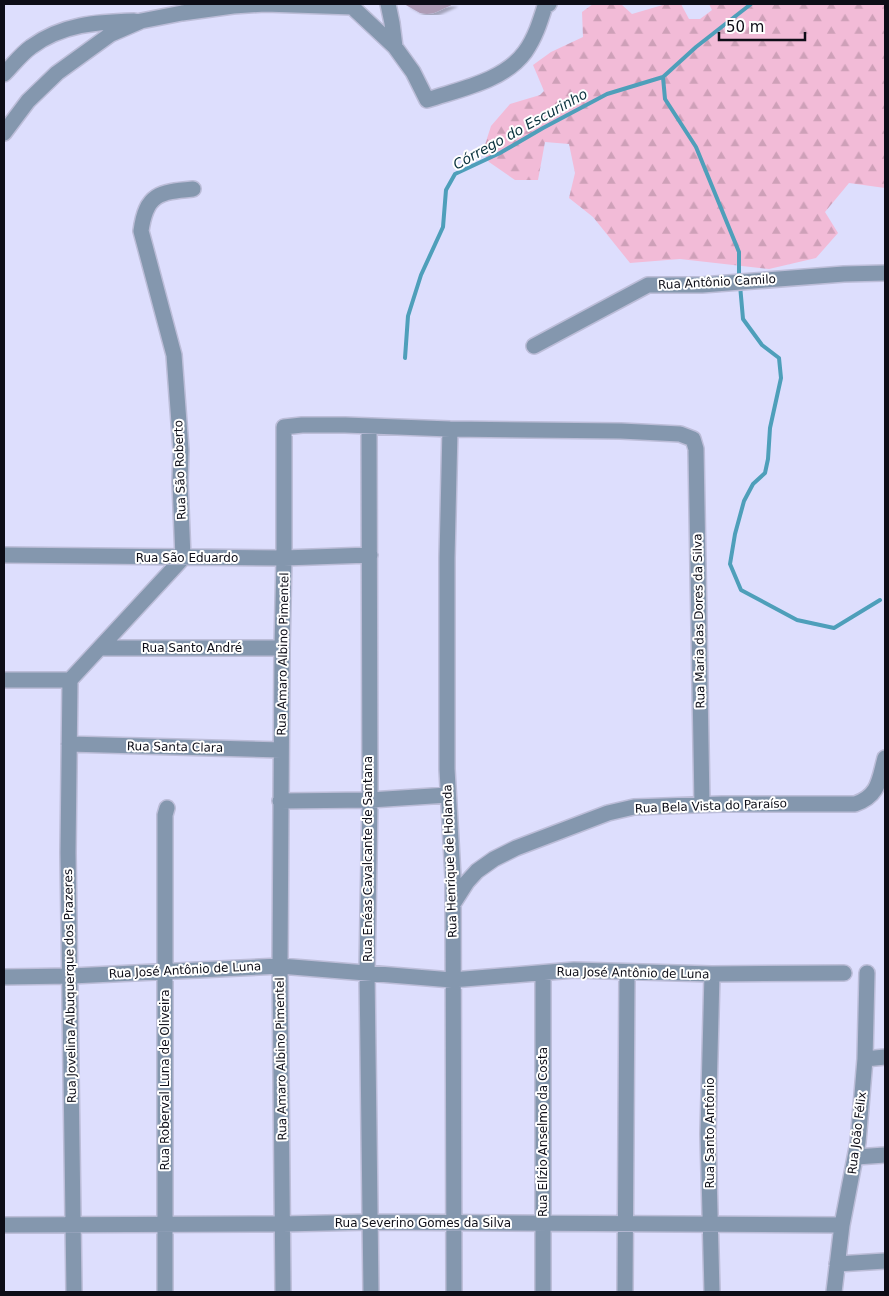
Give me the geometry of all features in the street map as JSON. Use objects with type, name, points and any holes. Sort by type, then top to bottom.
[{"type":"street","points":[[4,74],[30,48],[54,33],[79,25],[102,22],[141,21],[182,13],[241,6],[292,4],[351,5],[398,51],[413,72],[427,100],[476,84],[500,74],[516,63],[526,51],[536,33],[546,5]]},
{"type":"street","points":[[388,4],[398,51]]},
{"type":"street","points":[[4,133],[28,102],[57,73],[111,34],[141,21]]},
{"type":"street","name":"Rua São Roberto","points":[[183,558],[180,482],[181,450],[174,355],[141,231],[143,213],[152,199],[170,191],[194,189]]},
{"type":"street","name":"Rua Antônio Camilo","points":[[534,346],[648,285],[702,285],[844,274],[885,273]]},
{"type":"street","name":"Rua Amaro Albino Pimentel","points":[[283,1292],[280,801],[284,428],[322,425],[621,431],[680,434],[693,438]]},
{"type":"street","name":"Rua Enéas Cavalcante de Santana","points":[[369,426],[370,800],[368,972],[371,1292]]},
{"type":"street","name":"Rua Henrique de Holanda","points":[[450,429],[448,795],[453,877],[454,1292]]},
{"type":"street","name":"Rua Maria das Dores da Silva","points":[[693,438],[696,450],[702,804]]},
{"type":"street","name":"Rua São Eduardo","points":[[4,555],[183,558],[284,558],[370,555]]},
{"type":"street","points":[[4,680],[70,680],[102,648],[183,558]]},
{"type":"street","name":"Rua Santo André","points":[[102,648],[282,648]]},
{"type":"street","name":"Rua Jovelina Albuquerque dos Prazeres","points":[[70,680],[68,853],[74,1292]]},
{"type":"street","name":"Rua Santa Clara","points":[[69,744],[281,750]]},
{"type":"street","name":"Rua Bela Vista do Paraíso","points":[[452,906],[467,882],[477,871],[516,848],[608,813],[634,807],[702,804],[855,804],[864,801],[876,791],[885,758]]},
{"type":"street","points":[[280,801],[370,800],[448,795]]},
{"type":"street","name":"Rua Roberval Luna de Oliveira","points":[[165,1292],[165,815],[167,808]]},
{"type":"street","name":"Rua José Antônio de Luna","points":[[4,976],[71,976],[165,970],[280,966],[452,980],[574,970],[712,974],[844,973]]},
{"type":"street","name":"Rua Elízio Anselmo da Costa","points":[[543,973],[543,1292]]},
{"type":"street","points":[[625,1292],[628,973]]},
{"type":"street","name":"Rua João Félix","points":[[834,1292],[842,1225],[856,1157],[865,1059],[867,973]]},
{"type":"street","name":"Rua Santo Antônio","points":[[712,974],[708,1134],[712,1292]]},
{"type":"street","points":[[865,1059],[885,1057]]},
{"type":"street","points":[[856,1157],[885,1155]]},
{"type":"street","name":"Rua Severino Gomes da Silva","points":[[4,1225],[370,1222],[842,1225]]},
{"type":"street","points":[[837,1264],[885,1261]]},
{"type":"green space","points":[[593,4],[621,4],[632,14],[666,4],[681,4],[689,19],[700,19],[712,10],[709,4],[885,4],[885,188],[849,183],[825,212],[838,233],[816,258],[769,269],[680,259],[630,263],[593,217],[569,198],[575,173],[569,144],[545,142],[538,180],[515,180],[489,162],[483,151],[491,126],[510,104],[540,95],[544,91],[533,65],[551,52],[583,37],[582,12]]},
{"type":"building","points":[[404,4],[454,4],[427,14],[420,13]]},
{"type":"waterway","points":[[739,278],[739,252],[696,147],[665,99],[663,77],[696,47],[751,4]]},
{"type":"waterway","name":"Córrego do Escurinho","points":[[405,358],[408,316],[421,275],[443,227],[446,190],[455,174],[500,153],[607,94],[663,77]]},
{"type":"waterway","points":[[740,285],[743,319],[762,345],[779,358],[781,378],[770,428],[765,473],[753,484],[744,501],[735,534],[730,564],[741,590],[797,620],[834,628],[880,600]]}]
